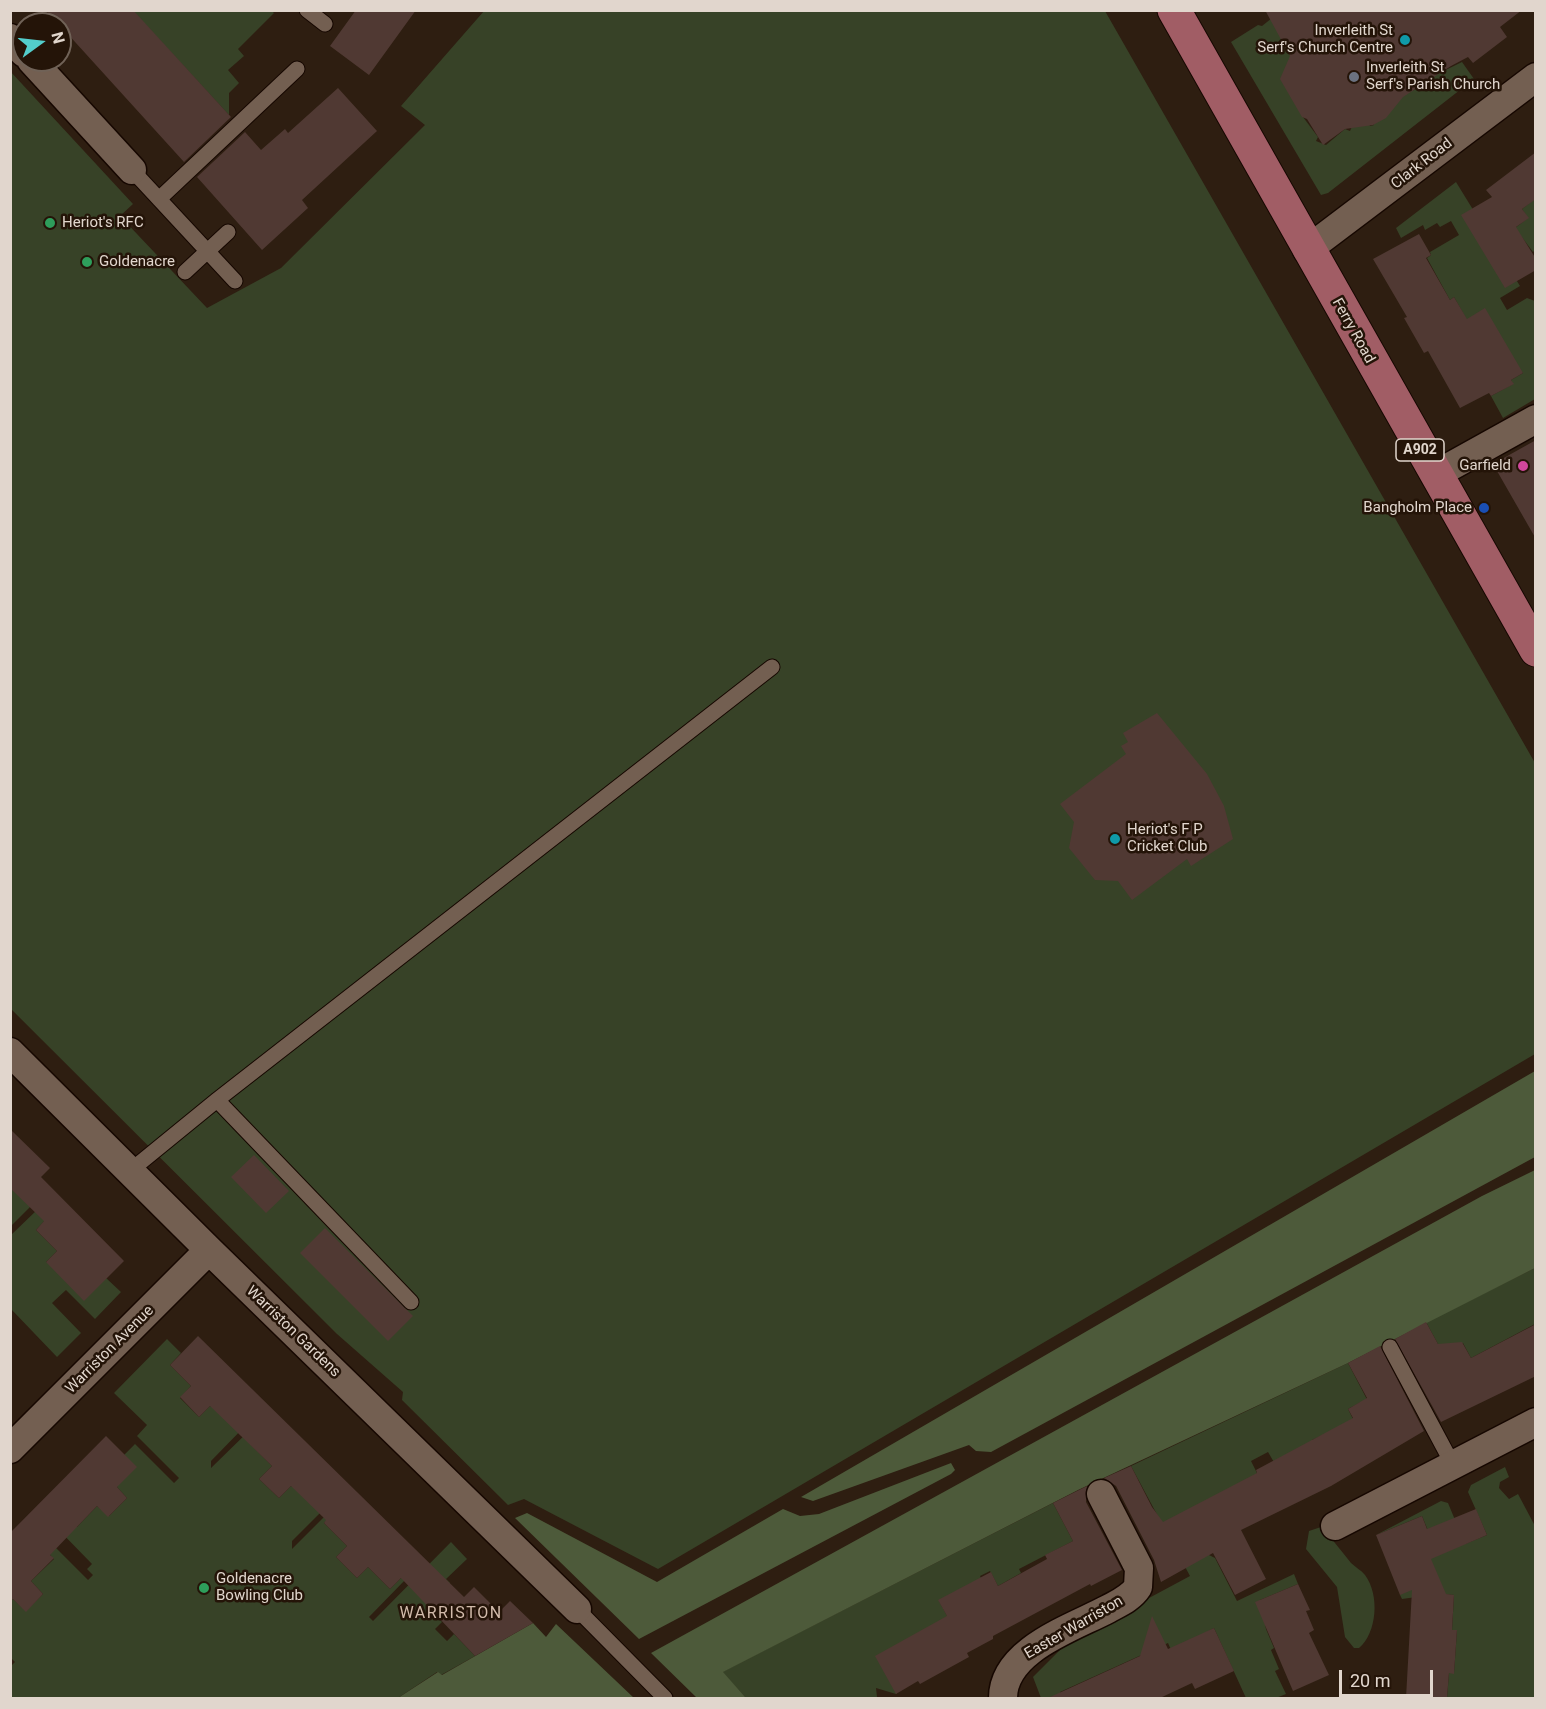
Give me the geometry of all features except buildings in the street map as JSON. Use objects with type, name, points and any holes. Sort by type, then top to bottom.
[{"type":"main road","name":"Ferry Road","points":[[1174,10],[1307,250],[1536,650]]},
{"type":"street","points":[[42,72],[132,170]]},
{"type":"street","name":"Clark Road","points":[[1307,250],[1536,77]]},
{"type":"street","points":[[1435,475],[1536,418]]},
{"type":"street","name":"Warriston Gardens","points":[[10,1052],[577,1609]]},
{"type":"street","name":"Warriston Avenue","points":[[10,1449],[209,1250]]},
{"type":"street","points":[[1335,1526],[1536,1422]]},
{"type":"street","name":"Easter Warriston","points":[[1003,1698],[1010,1672],[1027,1652],[1124,1600],[1138,1587],[1139,1568],[1101,1494]]},
{"type":"lane","points":[[307,10],[325,24]]},
{"type":"lane","points":[[159,199],[297,69]]},
{"type":"lane","points":[[132,170],[235,281]]},
{"type":"lane","points":[[185,272],[228,232]]},
{"type":"lane","points":[[130,1171],[217,1100],[772,667]]},
{"type":"lane","points":[[217,1100],[411,1302]]},
{"type":"lane","points":[[1390,1347],[1453,1465]]},
{"type":"lane","points":[[577,1609],[665,1698]]},
{"type":"green space","points":[[271,10],[274,13],[238,49],[244,56],[228,70],[239,83],[229,93],[229,115],[133,11]]},
{"type":"green space","points":[[484,11],[1105,11],[1535,763],[1535,1054],[658,1569],[524,1499],[508,1505],[402,1400],[403,1392],[337,1334],[11,1009],[10,71],[133,204],[120,216],[207,308],[281,268],[425,125],[401,106]]},
{"type":"green space","points":[[1272,18],[1290,55],[1303,117],[1318,137],[1316,141],[1326,145],[1345,129],[1350,131],[1354,122],[1368,122],[1370,126],[1374,125],[1373,121],[1407,90],[1412,91],[1418,88],[1419,83],[1462,62],[1474,79],[1328,193],[1321,195],[1231,42],[1258,25],[1262,26]]},
{"type":"green space","points":[[1456,182],[1520,286],[1500,298],[1507,310],[1527,298],[1535,301],[1535,399],[1503,418],[1491,396],[1513,384],[1511,380],[1523,373],[1467,320],[1454,297],[1450,300],[1427,258],[1431,255],[1430,252],[1459,235],[1451,221],[1440,227],[1437,223],[1425,230],[1423,225],[1401,238],[1396,228]]},
{"type":"green space","points":[[1535,199],[1535,250],[1533,252],[1515,228],[1528,218],[1522,209]]},
{"type":"green space","points":[[1535,1071],[1535,1157],[991,1452],[976,1451],[969,1445],[813,1501],[801,1497]]},
{"type":"green space","points":[[1535,1170],[1535,1268],[1348,1363],[1078,1490],[723,1672],[746,1698],[697,1698],[651,1653],[1482,1196]]},
{"type":"green space","points":[[10,1188],[43,1194],[11,1226],[10,1226]]},
{"type":"green space","points":[[38,1209],[47,1218],[36,1230],[57,1251],[46,1262],[106,1278],[121,1292],[95,1319],[66,1290],[52,1303],[81,1333],[57,1357],[11,1309],[11,1235]]},
{"type":"green space","points":[[1535,1268],[1535,1324],[1471,1358],[1463,1343],[1452,1345],[1451,1368],[1426,1322]]},
{"type":"green space","points":[[167,1339],[181,1353],[170,1365],[191,1386],[180,1398],[199,1417],[210,1406],[250,1421],[211,1461],[211,1468],[255,1425],[251,1445],[272,1466],[259,1479],[279,1498],[291,1486],[332,1501],[292,1541],[292,1549],[335,1506],[338,1509],[324,1523],[347,1546],[336,1557],[357,1578],[368,1567],[390,1589],[403,1576],[406,1579],[369,1617],[373,1621],[451,1542],[467,1559],[446,1579],[450,1583],[427,1605],[442,1622],[435,1629],[447,1641],[454,1634],[475,1656],[441,1675],[437,1672],[398,1698],[11,1698],[11,1666],[15,1662],[11,1658],[11,1601],[13,1599],[26,1611],[43,1594],[31,1581],[54,1559],[37,1541],[43,1535],[88,1580],[93,1575],[87,1569],[92,1564],[54,1525],[64,1515],[77,1527],[97,1506],[109,1516],[127,1498],[117,1487],[124,1455],[135,1444],[174,1483],[179,1478],[137,1436],[147,1425],[114,1393]]},
{"type":"green space","points":[[1348,1363],[1373,1411],[1361,1402],[1348,1409],[1354,1421],[1312,1440],[1313,1443],[1275,1464],[1268,1452],[1251,1461],[1257,1473],[1205,1549],[1215,1558],[1237,1601],[1294,1574],[1298,1584],[1260,1600],[1266,1629],[1274,1648],[1271,1650],[1279,1669],[1275,1671],[1286,1694],[1276,1698],[1246,1698],[1214,1628],[1172,1652],[1168,1643],[1060,1692],[1061,1696],[1041,1698],[1033,1677],[1069,1641],[1190,1576],[1131,1466]]},
{"type":"green space","points":[[951,1463],[955,1470],[951,1474],[639,1639],[515,1518],[527,1513],[657,1582],[783,1509],[800,1516],[819,1514]]},
{"type":"green space","points":[[1505,1467],[1509,1477],[1500,1482],[1499,1488],[1509,1499],[1518,1494],[1535,1526],[1535,1698],[1447,1698],[1449,1673],[1454,1673],[1457,1630],[1452,1630],[1454,1595],[1438,1594],[1402,1599],[1400,1595],[1424,1541],[1431,1538],[1422,1516],[1376,1535],[1441,1501],[1448,1503],[1465,1544],[1487,1535],[1468,1492],[1471,1485]]},
{"type":"green space","points":[[1053,1503],[1073,1541],[1019,1569],[1021,1573],[998,1586],[990,1571],[980,1576],[987,1591],[939,1601],[950,1621],[896,1694],[876,1688],[877,1697],[872,1698],[746,1698],[722,1672]]},
{"type":"green space","points":[[1321,1527],[1370,1583],[1374,1603],[1373,1624],[1370,1633],[1359,1648],[1354,1648],[1345,1637],[1337,1587],[1306,1549],[1309,1531]]},
{"type":"green space","points":[[533,1623],[546,1637],[556,1624],[634,1698],[398,1698],[438,1672],[442,1675]]},
{"type":"place","name":"Inverleith St Serf's Church Centre","points":[[1405,40]]},
{"type":"place","name":"Inverleith St Serf's Parish Church","points":[[1354,77]]},
{"type":"place","name":"Heriot's RFC","points":[[50,223]]},
{"type":"place","name":"Goldenacre","points":[[87,262]]},
{"type":"place","name":"Garfield","points":[[1523,466]]},
{"type":"place","name":"Bangholm Place","points":[[1484,508]]},
{"type":"place","name":"Heriot's F P Cricket Club","points":[[1115,839]]},
{"type":"place","name":"Goldenacre Bowling Club","points":[[204,1588]]},
{"type":"district","name":"WARRISTON","points":[[451,1614]]}]
